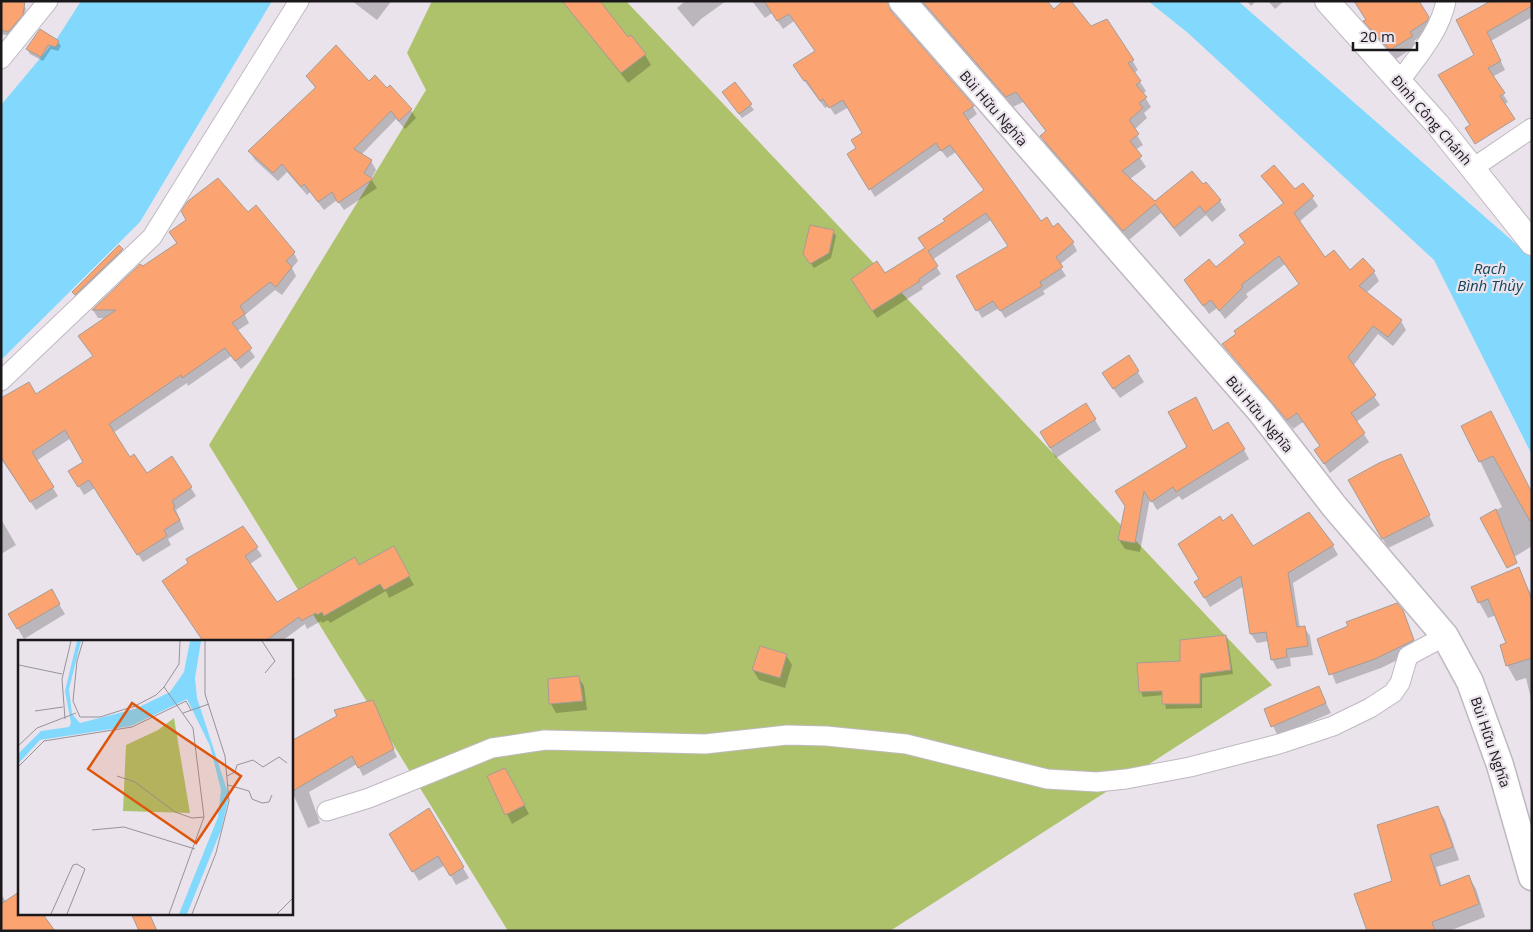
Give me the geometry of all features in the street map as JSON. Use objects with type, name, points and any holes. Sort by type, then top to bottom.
[{"type":"main road","name":"Bùi Hữu Nghĩa","points":[[902,1],[1261,412],[1334,506],[1445,636],[1470,682],[1500,765],[1532,877]]},
{"type":"street","points":[[1,58],[48,1]]},
{"type":"street","points":[[1,381],[152,237],[298,1]]},
{"type":"street","name":"Đinh Công Chánh","points":[[1327,1],[1473,168],[1532,243]]},
{"type":"street","points":[[1399,82],[1428,43],[1439,22],[1446,1]]},
{"type":"street","points":[[1473,168],[1532,128]]},
{"type":"street","points":[[327,811],[369,798],[492,748],[546,740],[705,744],[787,734],[826,736],[906,744],[1047,779],[1097,782],[1126,779],[1190,767],[1279,744],[1332,726],[1388,697],[1400,683],[1408,656],[1445,636]]},
{"type":"green space","points":[[432,1],[626,1],[1272,685],[890,931],[508,931],[209,445],[426,90],[407,53]]},
{"type":"water","points":[[81,1],[272,1],[140,222],[1,360],[1,105],[58,37]]},
{"type":"water","name":"Rạch Bình Thủy","points":[[1148,1],[1238,1],[1532,258],[1532,455],[1434,260],[1188,33]]},
{"type":"building","points":[[1,1],[25,1],[23,15],[8,32],[1,30]]},
{"type":"building","points":[[562,1],[600,1],[628,37],[631,35],[646,54],[621,73]]},
{"type":"building","points":[[764,1],[887,1],[891,11],[974,106],[963,113],[1041,221],[1047,217],[1053,227],[1058,223],[1074,242],[1056,257],[1063,267],[1040,282],[1042,286],[1000,311],[993,301],[976,311],[956,276],[1008,246],[986,213],[928,251],[938,266],[919,279],[920,281],[872,311],[851,279],[877,261],[885,273],[925,248],[918,238],[945,221],[943,219],[984,190],[950,145],[941,151],[936,143],[869,190],[847,154],[856,148],[851,140],[862,133],[843,100],[829,108],[823,99],[820,101],[806,80],[804,81],[793,65],[815,51],[789,14],[777,21]]},
{"type":"building","points":[[922,1],[1047,1],[1054,9],[1063,1],[1071,1],[1091,26],[1107,19],[1134,60],[1128,63],[1141,81],[1136,85],[1147,97],[1139,103],[1143,108],[1129,120],[1139,134],[1130,141],[1142,156],[1122,171],[1155,201],[1192,171],[1203,184],[1206,182],[1221,200],[1205,213],[1200,206],[1174,228],[1155,204],[1123,231],[1040,136],[1046,131],[1016,92],[1006,97]]},
{"type":"building","points":[[1354,1],[1419,1],[1429,17],[1427,21],[1410,32],[1413,36],[1390,50],[1363,21],[1366,20]]},
{"type":"building","points":[[1491,1],[1532,1],[1532,6],[1487,32],[1501,61],[1488,68],[1505,93],[1500,96],[1515,119],[1475,144],[1465,128],[1470,125],[1438,75],[1474,55],[1456,20]]},
{"type":"building","points":[[40,29],[59,41],[56,47],[48,45],[41,57],[26,49]]},
{"type":"building","points":[[336,45],[369,81],[375,75],[387,88],[390,85],[412,109],[399,121],[391,111],[354,149],[372,160],[364,173],[373,179],[338,203],[332,192],[318,202],[304,184],[301,187],[282,164],[273,173],[248,151],[316,87],[306,76]]},
{"type":"building","points":[[735,82],[752,104],[739,114],[722,92]]},
{"type":"building","points":[[1274,165],[1295,189],[1303,183],[1314,196],[1294,213],[1325,257],[1334,250],[1350,270],[1363,258],[1375,271],[1359,286],[1402,320],[1388,337],[1373,326],[1348,357],[1376,395],[1351,413],[1365,433],[1324,464],[1314,450],[1320,446],[1297,413],[1287,420],[1222,344],[1236,334],[1234,331],[1299,284],[1279,256],[1241,285],[1243,287],[1219,311],[1211,300],[1203,306],[1184,280],[1209,259],[1216,267],[1245,243],[1239,235],[1284,203],[1261,176]]},
{"type":"building","points":[[218,178],[248,212],[256,205],[295,252],[286,261],[292,267],[276,287],[270,282],[240,306],[245,314],[232,323],[252,348],[235,361],[225,348],[182,378],[181,375],[109,424],[130,457],[134,454],[147,473],[172,456],[192,487],[172,501],[175,507],[173,508],[180,520],[164,530],[167,536],[137,555],[89,480],[78,487],[68,471],[83,462],[65,430],[32,452],[54,487],[30,502],[1,457],[1,398],[29,382],[36,394],[93,356],[78,336],[116,310],[92,310],[140,264],[143,266],[177,243],[169,232],[186,220],[181,211],[188,201]]},
{"type":"building","points":[[810,225],[834,230],[829,253],[810,264],[803,254]]},
{"type":"building","points":[[119,245],[123,249],[75,295],[72,292]]},
{"type":"building","points":[[1129,355],[1139,371],[1113,389],[1102,373]]},
{"type":"building","points":[[1196,397],[1213,431],[1228,422],[1245,449],[1176,492],[1173,487],[1151,502],[1144,491],[1135,543],[1118,540],[1125,506],[1115,491],[1187,447],[1168,412]]},
{"type":"building","points":[[1086,403],[1096,419],[1050,448],[1040,432]]},
{"type":"building","points":[[1491,411],[1532,493],[1532,520],[1530,521],[1493,456],[1479,462],[1461,426]]},
{"type":"building","points":[[1401,454],[1430,515],[1382,539],[1348,480],[1379,463]]},
{"type":"building","points":[[1496,509],[1517,563],[1507,568],[1480,518]]},
{"type":"building","points":[[1309,512],[1334,545],[1288,573],[1297,627],[1305,626],[1308,646],[1286,649],[1287,657],[1271,660],[1266,632],[1250,634],[1241,576],[1204,598],[1194,582],[1199,579],[1178,544],[1220,516],[1223,521],[1232,514],[1253,546]]},
{"type":"building","points":[[243,526],[258,547],[245,556],[277,602],[355,557],[359,565],[394,546],[410,576],[384,590],[380,584],[324,616],[322,612],[317,615],[316,613],[301,621],[299,617],[266,640],[202,640],[162,581],[188,563],[186,559]]},
{"type":"building","points":[[1519,567],[1532,600],[1532,658],[1506,666],[1500,645],[1506,643],[1488,599],[1478,603],[1471,587]]},
{"type":"building","points":[[52,589],[60,604],[17,629],[8,614]]},
{"type":"building","points":[[1397,603],[1403,610],[1414,640],[1375,659],[1329,675],[1317,639],[1348,626],[1346,622]]},
{"type":"building","points":[[1226,635],[1231,670],[1200,674],[1200,704],[1162,704],[1162,691],[1139,692],[1137,663],[1180,661],[1180,640]]},
{"type":"building","points":[[760,646],[787,654],[780,678],[752,670]]},
{"type":"building","points":[[579,676],[583,701],[549,704],[548,679]]},
{"type":"building","points":[[1319,686],[1326,703],[1271,727],[1264,709]]},
{"type":"building","points":[[373,700],[394,749],[358,768],[352,756],[292,791],[292,740],[337,716],[334,710]]},
{"type":"building","points":[[505,768],[525,805],[505,815],[487,776]]},
{"type":"building","points":[[1438,806],[1453,847],[1430,855],[1440,886],[1469,875],[1479,904],[1432,922],[1435,931],[1367,931],[1354,894],[1392,881],[1377,825]]},
{"type":"building","points":[[429,808],[464,867],[450,876],[438,856],[412,872],[389,834]]},
{"type":"building","points":[[18,893],[18,914],[43,914],[55,931],[1,931],[1,904]]},
{"type":"building","points":[[131,914],[149,914],[157,931],[139,931]]}]
